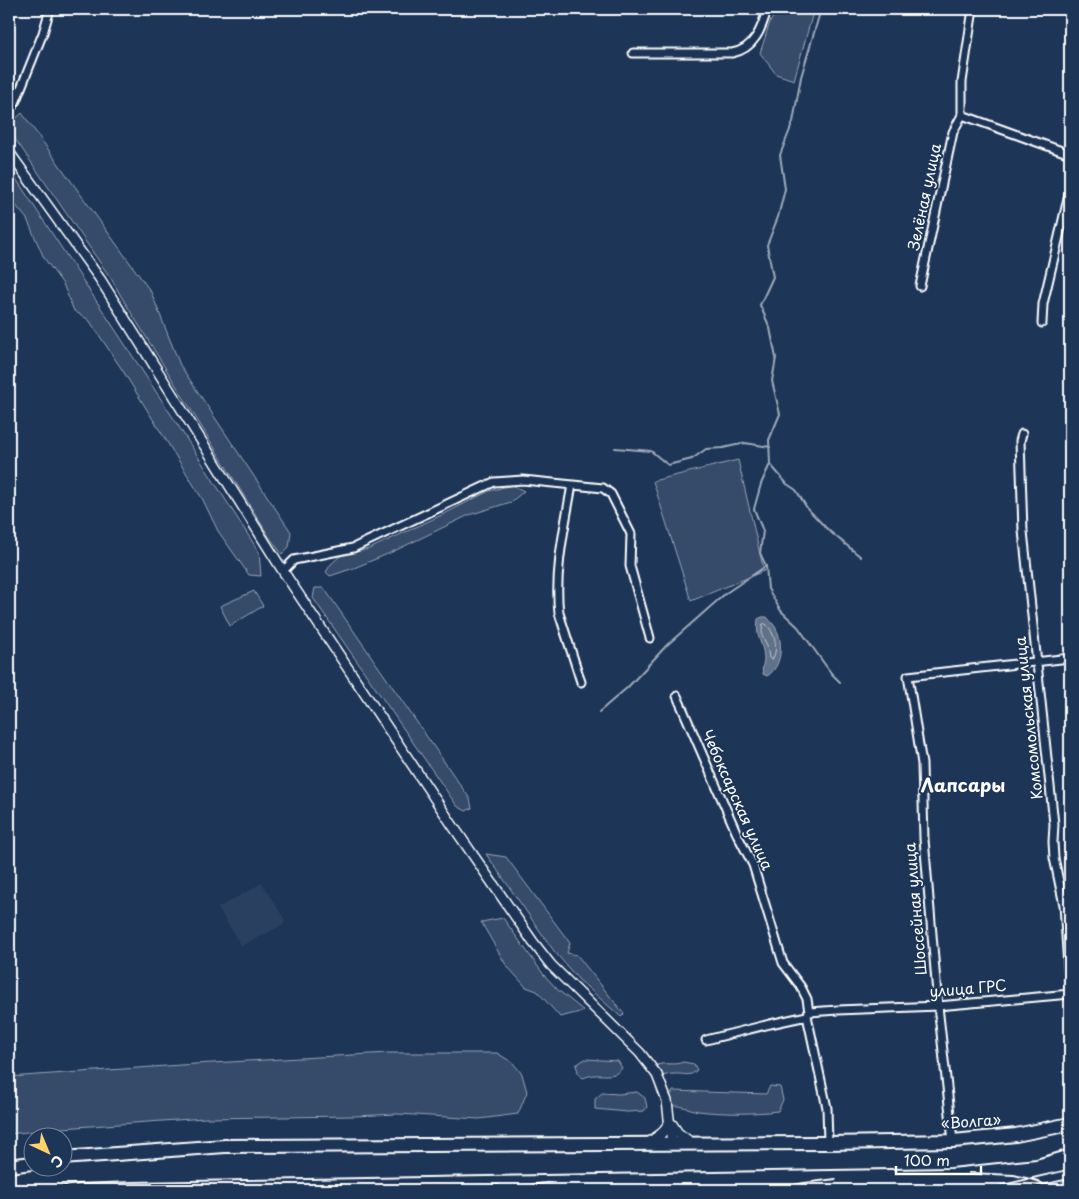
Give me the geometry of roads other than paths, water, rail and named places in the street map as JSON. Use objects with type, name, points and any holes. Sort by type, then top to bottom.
[{"type":"highway","name":"«Волга»","points":[[72,1157],[225,1146],[873,1143],[1016,1135],[1070,1124]]},
{"type":"highway","points":[[9,1166],[22,1164]]},
{"type":"street","points":[[9,111],[15,103],[43,33],[50,9]]},
{"type":"street","points":[[633,53],[732,53],[741,51],[752,44],[757,36],[767,9]]},
{"type":"street","points":[[973,9],[962,82],[962,115],[1070,154]]},
{"type":"street","name":"Зелёная улица","points":[[920,286],[953,132],[962,115]]},
{"type":"street","points":[[9,152],[100,279],[283,571],[453,826],[533,942],[551,966],[650,1064],[662,1086],[667,1102],[672,1144]]},
{"type":"street","points":[[1042,323],[1043,304],[1070,190]]},
{"type":"street","name":"Комсомольская улица","points":[[1022,434],[1020,440],[1023,531],[1054,824],[1054,858],[1064,905],[1070,998]]},
{"type":"street","points":[[283,571],[294,560],[353,548],[494,482],[523,480],[603,488],[611,494],[630,534],[630,566],[650,638]]},
{"type":"street","points":[[572,485],[564,528],[558,603],[559,613],[580,682]]},
{"type":"street","points":[[1037,661],[1070,658]]},
{"type":"street","name":"Шоссейная улица","points":[[953,1140],[938,1006],[924,839],[922,764],[914,710],[907,683],[908,676],[1037,661]]},
{"type":"street","name":"Чебоксарская улица","points":[[677,696],[737,834],[753,866],[783,963],[801,987],[807,999],[808,1014],[827,1108],[828,1143]]},
{"type":"street","name":"улица ГРС","points":[[706,1040],[808,1014],[938,1006],[1070,994]]},
{"type":"street","points":[[670,1122],[678,1133],[693,1144]]},
{"type":"street","points":[[646,1144],[661,1134],[670,1122]]},
{"type":"street","points":[[1001,1190],[1070,1174]]},
{"type":"water","points":[[767,617],[775,626],[780,638],[778,662],[767,676],[762,672],[764,658],[757,626],[758,619]]},
{"type":"waterway","points":[[599,712],[628,687],[667,645],[726,593],[766,566],[760,553],[763,531],[754,509],[761,484],[770,464],[769,440],[780,414],[772,381],[776,358],[770,328],[760,305],[773,277],[767,245],[778,217],[785,189],[780,155],[793,122],[801,77],[821,9]]},
{"type":"waterway","points":[[615,448],[651,451],[668,465],[692,459],[706,449],[723,448],[745,443],[770,447]]},
{"type":"waterway","points":[[770,464],[787,484],[796,490],[807,508],[828,530],[861,557]]},
{"type":"waterway","points":[[766,566],[768,589],[781,611],[798,627],[831,673],[840,682]]},
{"type":"railway","points":[[28,1190],[80,1184],[133,1182],[951,1168],[1036,1159],[1070,1149]]},
{"type":"railway","points":[[969,1173],[1014,1175],[1038,1181],[1053,1190]]},
{"type":"railway","points":[[772,1190],[836,1179]]},
{"type":"railway","points":[[491,1190],[554,1182]]},
{"type":"railway","points":[[457,1190],[499,1185]]},
{"type":"district","name":"Лапсары","points":[[963,786]]}]
